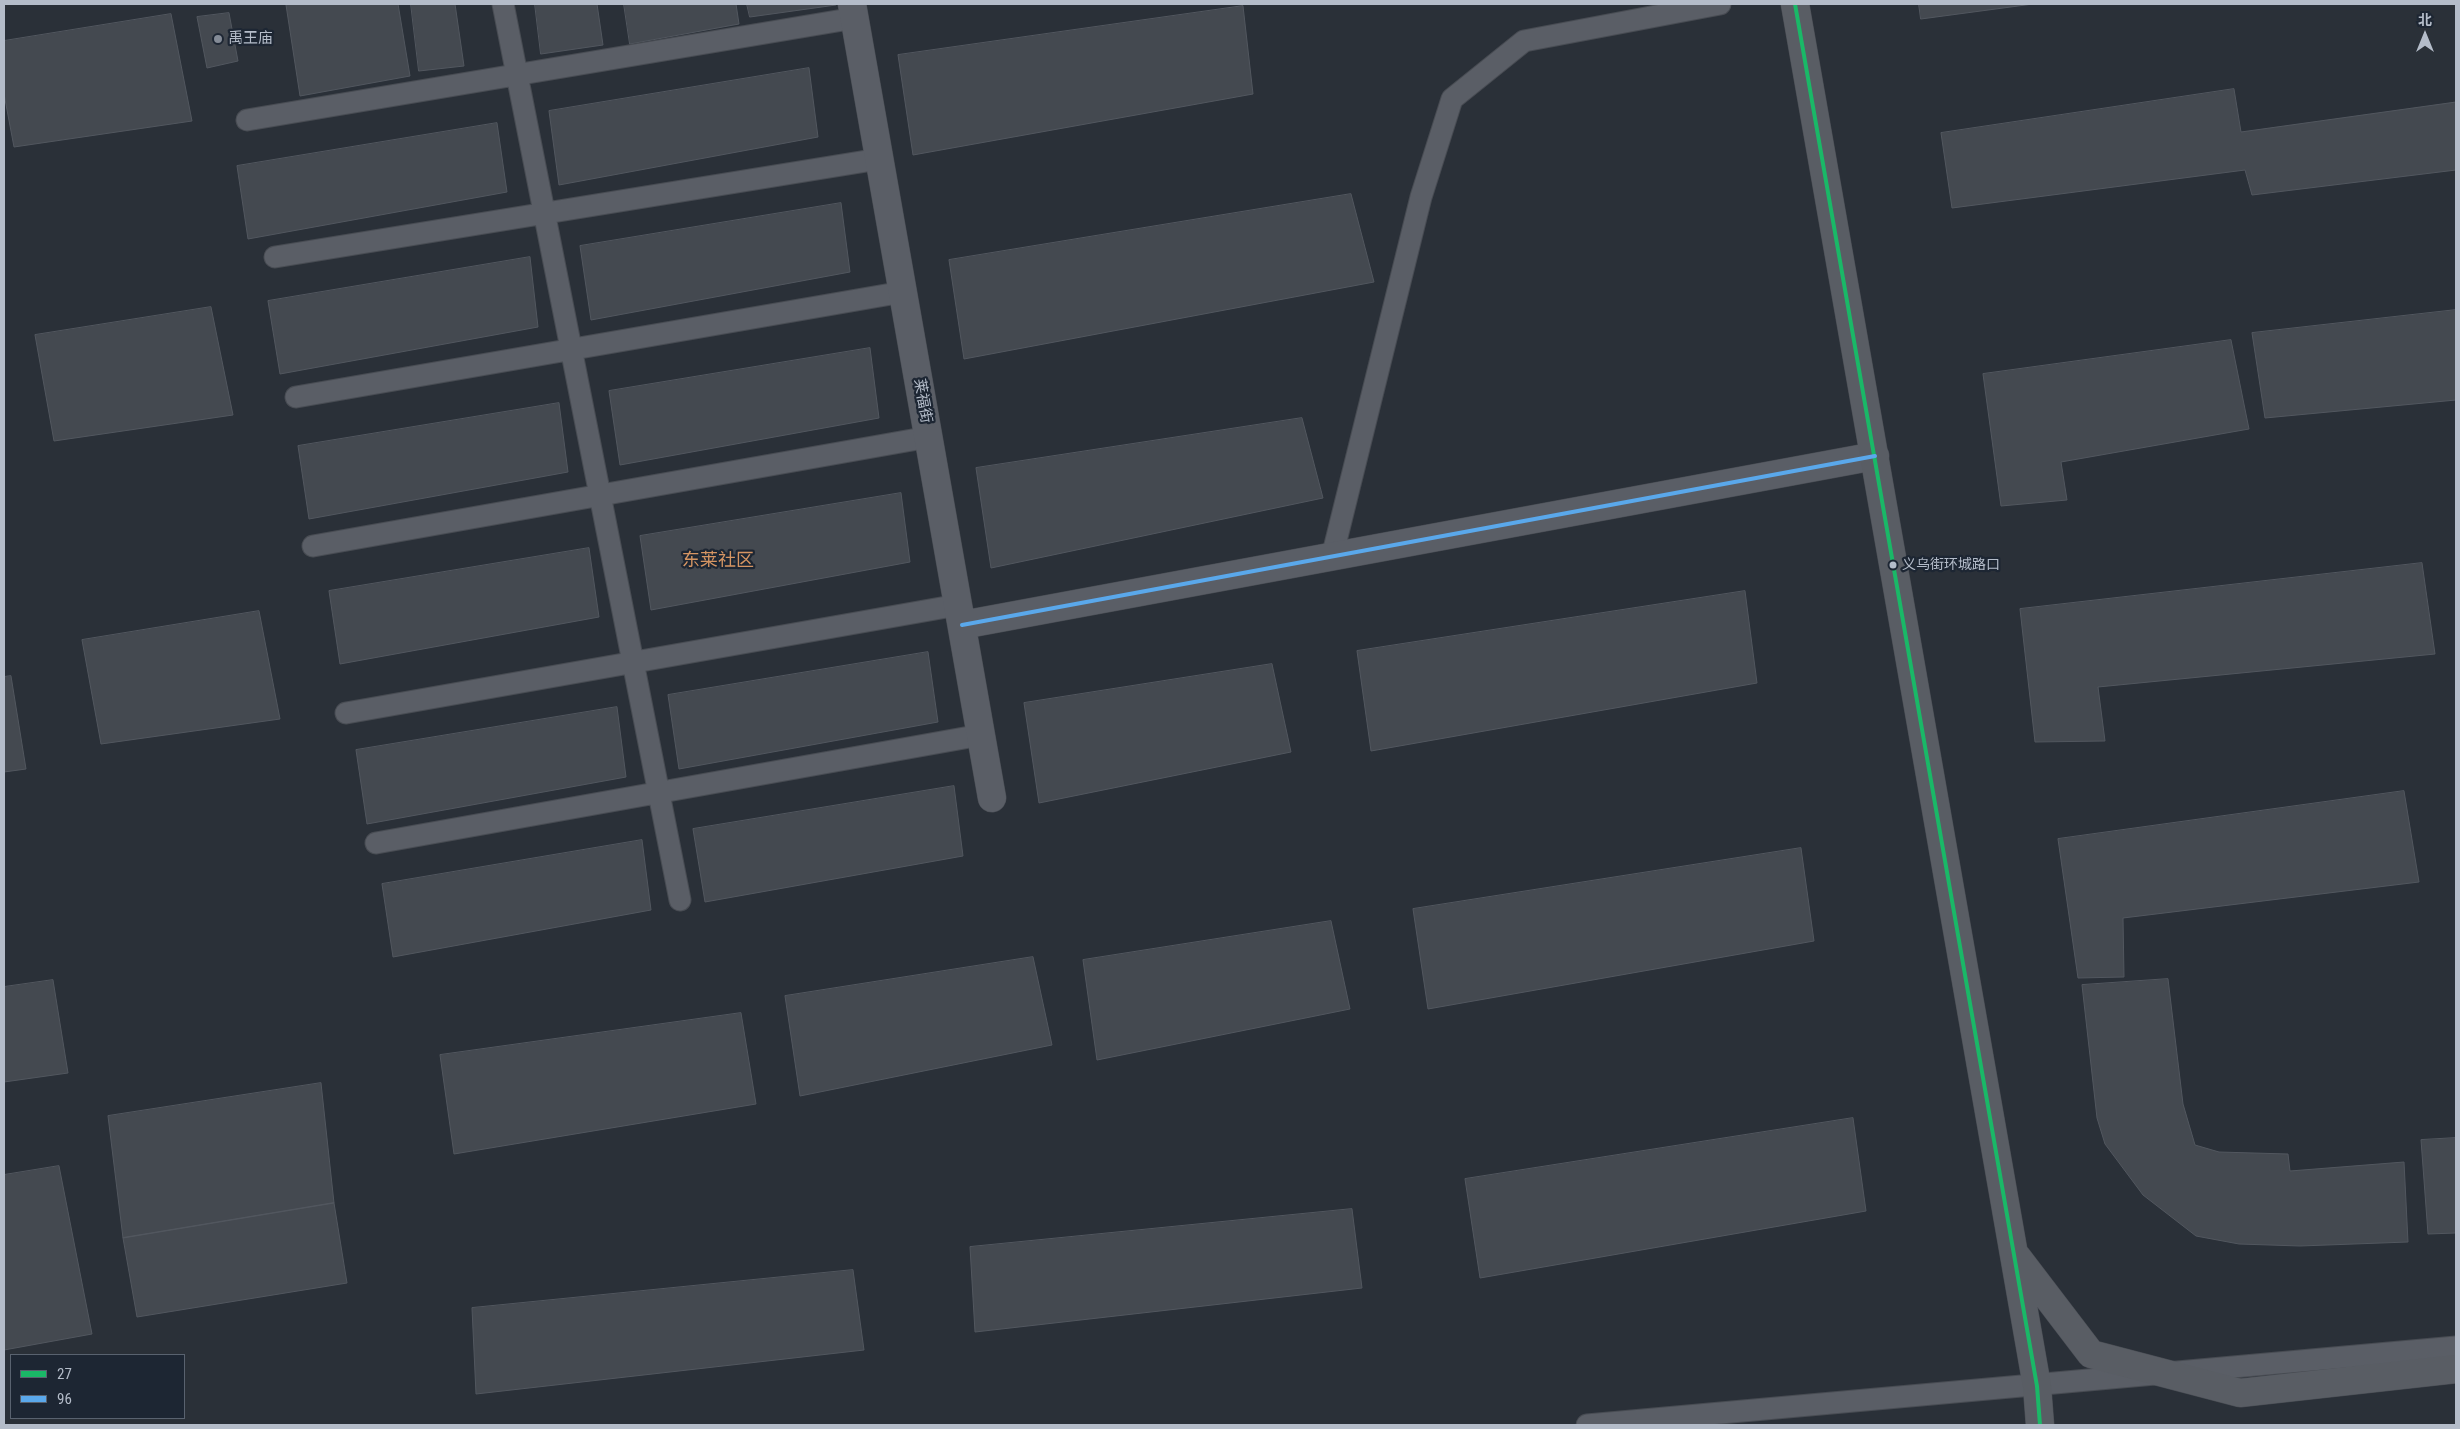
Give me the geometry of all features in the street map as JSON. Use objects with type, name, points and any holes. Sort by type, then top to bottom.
[{"type":"street","points":[[1795,4],[2014,1252],[2037,1386],[2040,1425]]},
{"type":"street","name":"莱福街","points":[[854,11],[992,798]]},
{"type":"street","points":[[960,615],[1332,557],[1874,456]]},
{"type":"street","points":[[2014,1252],[2091,1354],[2240,1393],[2456,1370]]},
{"type":"lane","points":[[504,4],[680,900]]},
{"type":"lane","points":[[1332,557],[1421,197],[1452,99],[1524,41],[1720,4]]},
{"type":"lane","points":[[247,120],[518,74],[854,11]]},
{"type":"lane","points":[[275,258],[879,159]]},
{"type":"lane","points":[[296,398],[903,292]]},
{"type":"lane","points":[[313,546],[929,437]]},
{"type":"lane","points":[[346,714],[634,662],[960,615]]},
{"type":"lane","points":[[376,843],[981,735]]},
{"type":"lane","points":[[1587,1425],[2456,1347]]},
{"type":"building","points":[[398,4],[410,76],[300,96],[286,5]]},
{"type":"building","points":[[411,4],[455,4],[464,66],[419,71]]},
{"type":"building","points":[[535,4],[597,4],[603,45],[541,54]]},
{"type":"building","points":[[624,4],[736,4],[739,24],[630,44]]},
{"type":"building","points":[[747,4],[836,4],[836,5],[750,17]]},
{"type":"building","points":[[1919,4],[2033,4],[1921,19]]},
{"type":"building","points":[[1243,6],[1253,94],[913,155],[898,55]]},
{"type":"building","name":"禹王庙","points":[[229,13],[238,61],[207,68],[197,17]]},
{"type":"building","points":[[171,14],[192,121],[14,147],[4,94],[4,41]]},
{"type":"building","points":[[809,68],[818,137],[559,185],[549,111]]},
{"type":"building","points":[[2234,89],[2241,132],[2456,102],[2456,170],[2252,195],[2245,170],[1952,208],[1941,133]]},
{"type":"building","points":[[497,123],[507,192],[248,239],[237,166]]},
{"type":"building","points":[[1351,194],[1374,282],[964,359],[949,260]]},
{"type":"building","points":[[841,203],[850,272],[591,320],[580,246]]},
{"type":"building","points":[[530,257],[538,327],[280,374],[268,301]]},
{"type":"building","points":[[211,307],[233,415],[54,441],[35,335]]},
{"type":"building","points":[[2456,310],[2456,400],[2265,418],[2252,333]]},
{"type":"building","points":[[2231,340],[2249,429],[2061,462],[2067,500],[2001,506],[1983,374]]},
{"type":"building","points":[[870,348],[879,418],[620,465],[609,391]]},
{"type":"building","points":[[559,403],[568,472],[309,519],[298,446]]},
{"type":"building","points":[[1302,418],[1323,498],[991,568],[976,468]]},
{"type":"building","points":[[901,493],[910,562],[651,610],[640,536]]},
{"type":"building","points":[[589,548],[599,617],[340,664],[329,591]]},
{"type":"building","points":[[2422,563],[2435,654],[2098,687],[2105,741],[2035,742],[2020,609]]},
{"type":"building","points":[[1745,591],[1757,683],[1371,751],[1357,651]]},
{"type":"building","points":[[259,611],[280,719],[101,744],[82,640]]},
{"type":"building","points":[[928,652],[938,722],[679,769],[668,695]]},
{"type":"building","points":[[1272,664],[1291,752],[1039,803],[1024,703]]},
{"type":"building","points":[[11,676],[26,769],[4,772],[4,677]]},
{"type":"building","points":[[617,707],[626,777],[367,824],[356,750]]},
{"type":"building","points":[[954,786],[963,856],[705,902],[693,829]]},
{"type":"building","points":[[2404,791],[2419,882],[2123,918],[2124,977],[2078,978],[2058,839]]},
{"type":"building","points":[[642,840],[651,910],[393,957],[382,884]]},
{"type":"building","points":[[1801,848],[1814,941],[1428,1009],[1413,909]]},
{"type":"building","points":[[1331,921],[1350,1009],[1097,1060],[1083,960]]},
{"type":"building","points":[[1033,957],[1052,1045],[800,1096],[785,996]]},
{"type":"building","points":[[2168,979],[2183,1104],[2195,1145],[2219,1152],[2288,1154],[2290,1171],[2404,1162],[2408,1242],[2300,1246],[2239,1244],[2196,1236],[2143,1195],[2105,1144],[2097,1118],[2082,985]]},
{"type":"building","points":[[53,980],[68,1073],[4,1082],[4,987]]},
{"type":"building","points":[[741,1013],[756,1104],[454,1154],[440,1055]]},
{"type":"building","points":[[321,1083],[334,1203],[123,1238],[108,1116]]},
{"type":"building","points":[[1853,1118],[1866,1211],[1480,1278],[1465,1179]]},
{"type":"building","points":[[2456,1138],[2456,1233],[2428,1234],[2421,1140]]},
{"type":"building","points":[[59,1166],[92,1334],[4,1350],[4,1175]]},
{"type":"building","points":[[334,1203],[347,1283],[137,1317],[123,1238]]},
{"type":"building","points":[[1352,1209],[1362,1288],[975,1332],[970,1247]]},
{"type":"building","points":[[853,1270],[864,1350],[476,1394],[472,1308]]},
{"type":"transit line","name":"27","points":[[1795,4],[2037,1386],[2040,1425]]},
{"type":"transit line","name":"96","points":[[962,625],[1875,456]]},
{"type":"place","name":"禹王庙","points":[[218,39]]},
{"type":"place","name":"义乌街环城路口","points":[[1893,565]]},
{"type":"district","name":"东莱社区","points":[[718,561]]}]
